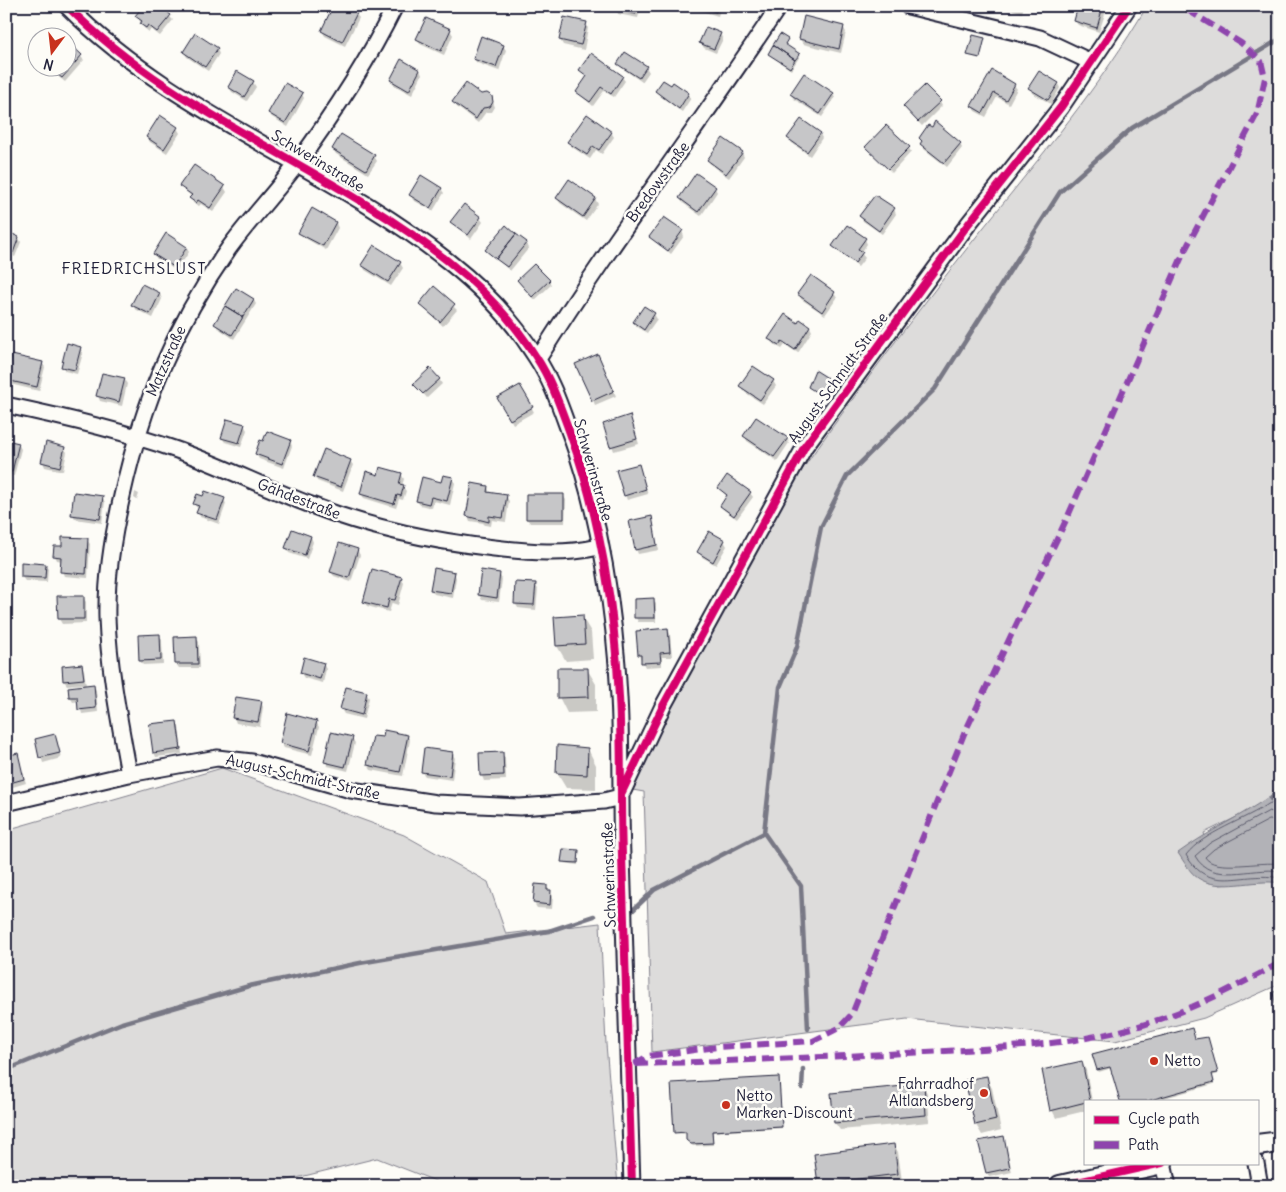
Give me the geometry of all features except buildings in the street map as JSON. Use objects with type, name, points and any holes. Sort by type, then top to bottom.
[{"type":"street","name":"Schwerinstraße","points":[[67,6],[88,27],[141,68],[205,111],[411,234],[448,261],[495,304],[538,359],[556,394],[579,457],[588,490],[609,598],[619,691],[620,797],[632,1186]]},
{"type":"street","name":"Matzstraße","points":[[128,774],[109,647],[107,616],[114,530],[136,436],[157,375],[188,312],[231,246],[296,164],[348,88],[395,6]]},
{"type":"street","name":"Bredowstraße","points":[[538,359],[589,278],[651,193],[779,6]]},
{"type":"street","points":[[908,6],[1040,38],[1091,62]]},
{"type":"street","name":"August-Schmidt-Straße","points":[[6,802],[128,774],[217,758],[230,758],[351,790],[436,803],[520,807],[604,801],[620,797],[662,706],[805,446],[969,223],[1062,107],[1129,6]]},
{"type":"street","name":"Gähdestraße","points":[[6,405],[136,436],[209,462],[311,505],[404,534],[476,546],[545,552],[572,553],[600,547]]},
{"type":"street","points":[[1258,1145],[1280,1142]]},
{"type":"street","points":[[1060,1186],[1159,1164]]},
{"type":"street","points":[[1163,1164],[1168,1186]]},
{"type":"street","points":[[1256,1164],[1260,1186]]},
{"type":"shaded area","points":[[1147,6],[1280,6],[1280,806],[1273,794],[1251,810],[1204,833],[1220,885],[1267,880],[1280,883],[1280,984],[1204,1018],[1115,1041],[907,1019],[652,1052],[644,792],[627,789],[715,618],[761,534],[786,494],[897,339],[1090,92]]},
{"type":"shaded area","points":[[222,768],[404,835],[488,882],[506,934],[600,923],[606,1044],[618,1186],[448,1186],[377,1158],[264,1186],[6,1186],[6,830]]},
{"type":"water","points":[[1273,794],[1280,806],[1280,883],[1217,884],[1207,882],[1192,873],[1178,853]]},
{"type":"waterway","points":[[808,1029],[801,886],[764,833],[780,687],[797,647],[821,527],[847,476],[935,389],[1060,192],[1132,128],[1280,39]]},
{"type":"waterway","points":[[1271,799],[1280,783]]},
{"type":"waterway","points":[[631,912],[654,890],[764,833]]},
{"type":"waterway","points":[[6,1070],[122,1023],[249,986],[360,963],[549,931],[594,916]]},
{"type":"waterway","points":[[802,1088],[803,1069]]},
{"type":"marked path","points":[[634,1064],[648,1056],[718,1047],[813,1041],[839,1028],[852,1014],[964,734],[1068,516],[1184,252],[1257,114],[1265,78],[1261,61],[1241,43],[1181,6]]},
{"type":"marked path","points":[[636,1064],[980,1049],[1087,1038],[1113,1033],[1158,1020],[1194,1006],[1280,963]]},
{"type":"cycle path","points":[[67,6],[110,45],[156,79],[204,110],[354,197],[403,228],[449,262],[474,283],[507,318],[527,343],[547,376],[571,436],[590,499],[598,531],[614,632],[620,717],[621,835],[632,1186]]},
{"type":"cycle path","points":[[622,792],[663,706],[805,446],[969,223],[1061,107],[1129,6]]},
{"type":"cycle path","points":[[1060,1186],[1158,1164]]},
{"type":"place","name":"Netto","points":[[1154,1061]]},
{"type":"place","name":"Fahrradhof Altlandsberg","points":[[984,1093]]},
{"type":"place","name":"Netto Marken-Discount","points":[[726,1105]]},
{"type":"district","name":"FRIEDRICHSLUST","points":[[134,268]]}]
